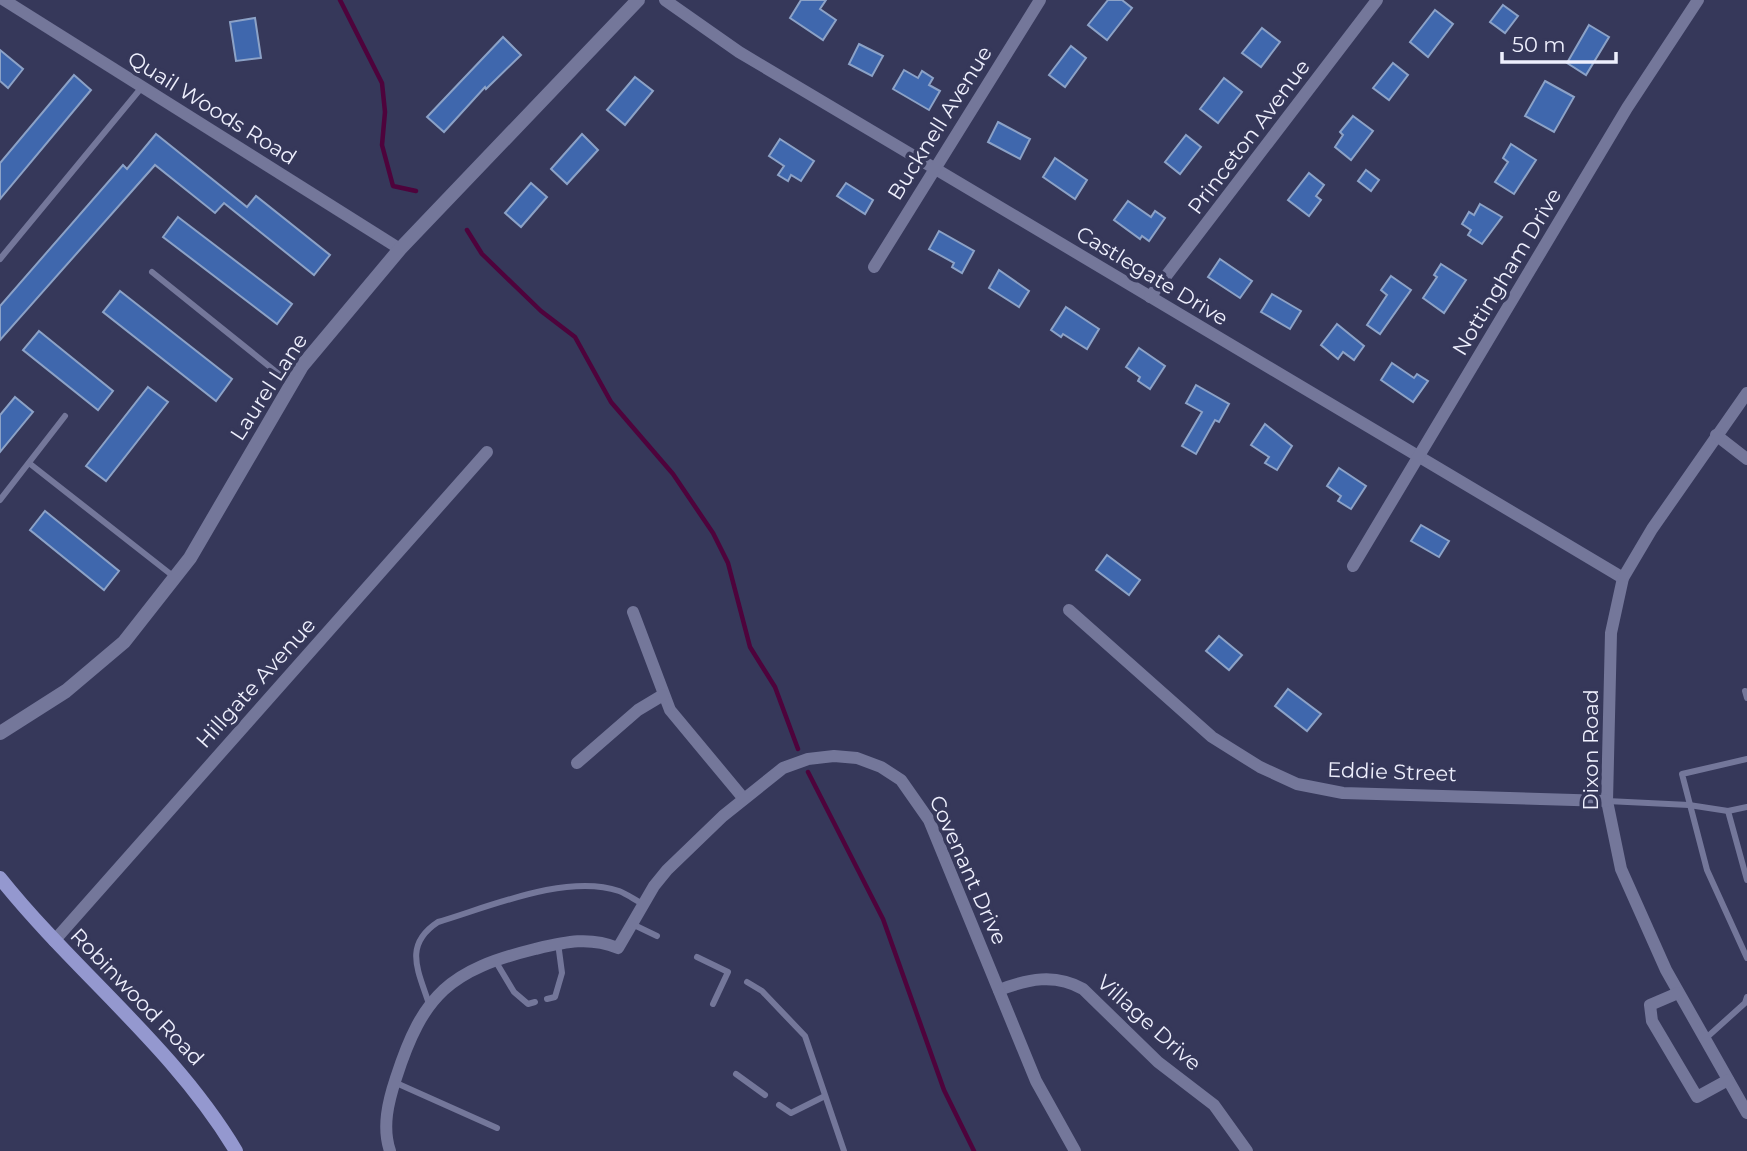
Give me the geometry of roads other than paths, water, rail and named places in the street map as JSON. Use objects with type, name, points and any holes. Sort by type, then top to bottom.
[{"type":"main road","name":"Robinwood Road","points":[[0,878],[54,941],[137,1022],[176,1066],[236,1151]]},
{"type":"street","name":"Quail Woods Road","points":[[4,0],[400,249]]},
{"type":"street","name":"Laurel Lane","points":[[0,733],[34,713],[96,668],[124,642],[190,558],[302,366],[400,249],[638,0]]},
{"type":"street","name":"Castlegate Drive","points":[[665,0],[739,52],[1623,578]]},
{"type":"street","name":"Bucknell Avenue","points":[[874,267],[1040,0]]},
{"type":"street","name":"Princeton Avenue","points":[[1150,297],[1377,0]]},
{"type":"street","name":"Nottingham Drive","points":[[1353,566],[1627,108],[1698,0]]},
{"type":"street","name":"Dixon Road","points":[[1747,393],[1651,529],[1623,578],[1611,634],[1607,801],[1621,869],[1678,993],[1747,1113]]},
{"type":"street","points":[[1716,435],[1747,459]]},
{"type":"street","name":"Hillgate Avenue","points":[[54,941],[486,452]]},
{"type":"street","name":"Eddie Street","points":[[1069,610],[1212,737],[1260,768],[1297,784],[1343,793],[1607,801]]},
{"type":"street","points":[[633,612],[670,710],[744,799]]},
{"type":"street","points":[[578,763],[638,710],[663,695]]},
{"type":"street","name":"Covenant Drive","points":[[390,1151],[386,1117],[394,1082],[429,1004],[466,972],[495,960],[582,939],[618,948],[643,904],[667,870],[744,799],[783,768],[808,759],[857,758],[881,767],[901,780],[929,820],[1036,1082],[1075,1151]]},
{"type":"street","name":"Village Drive","points":[[999,990],[1018,982],[1048,978],[1083,989],[1158,1062],[1208,1100],[1247,1151]]},
{"type":"street","points":[[1678,993],[1650,1005],[1652,1021],[1697,1097],[1728,1080]]},
{"type":"lane","points":[[0,259],[142,87]]},
{"type":"lane","points":[[152,272],[292,384]]},
{"type":"lane","points":[[0,500],[65,416]]},
{"type":"lane","points":[[29,463],[175,578]]},
{"type":"lane","points":[[1747,759],[1682,774],[1717,898],[1747,958]]},
{"type":"lane","points":[[1607,801],[1689,805],[1728,811],[1747,808]]},
{"type":"lane","points":[[1728,811],[1747,880]]},
{"type":"lane","points":[[429,1004],[418,968],[416,945],[424,932],[438,922],[559,887],[594,887],[619,891],[643,904]]},
{"type":"lane","points":[[632,924],[657,936]]},
{"type":"lane","points":[[547,999],[555,997],[562,973],[558,943]]},
{"type":"lane","points":[[697,957],[728,972],[713,1004]]},
{"type":"lane","points":[[495,960],[514,992],[528,1004],[535,1002]]},
{"type":"lane","points":[[747,982],[762,991],[805,1036],[845,1151]]},
{"type":"lane","points":[[1705,1039],[1746,1002]]},
{"type":"lane","points":[[736,1074],[765,1095]]},
{"type":"lane","points":[[394,1082],[497,1128]]},
{"type":"lane","points":[[779,1105],[791,1113],[825,1096]]},
{"type":"waterway","points":[[340,0],[382,83],[385,112],[382,145],[393,186],[416,191]]},
{"type":"waterway","points":[[467,230],[482,254],[541,311],[575,337],[611,402],[673,474],[713,533],[728,563],[750,647],[775,687],[798,749]]},
{"type":"waterway","points":[[808,772],[883,919],[944,1090],[974,1151]]}]
